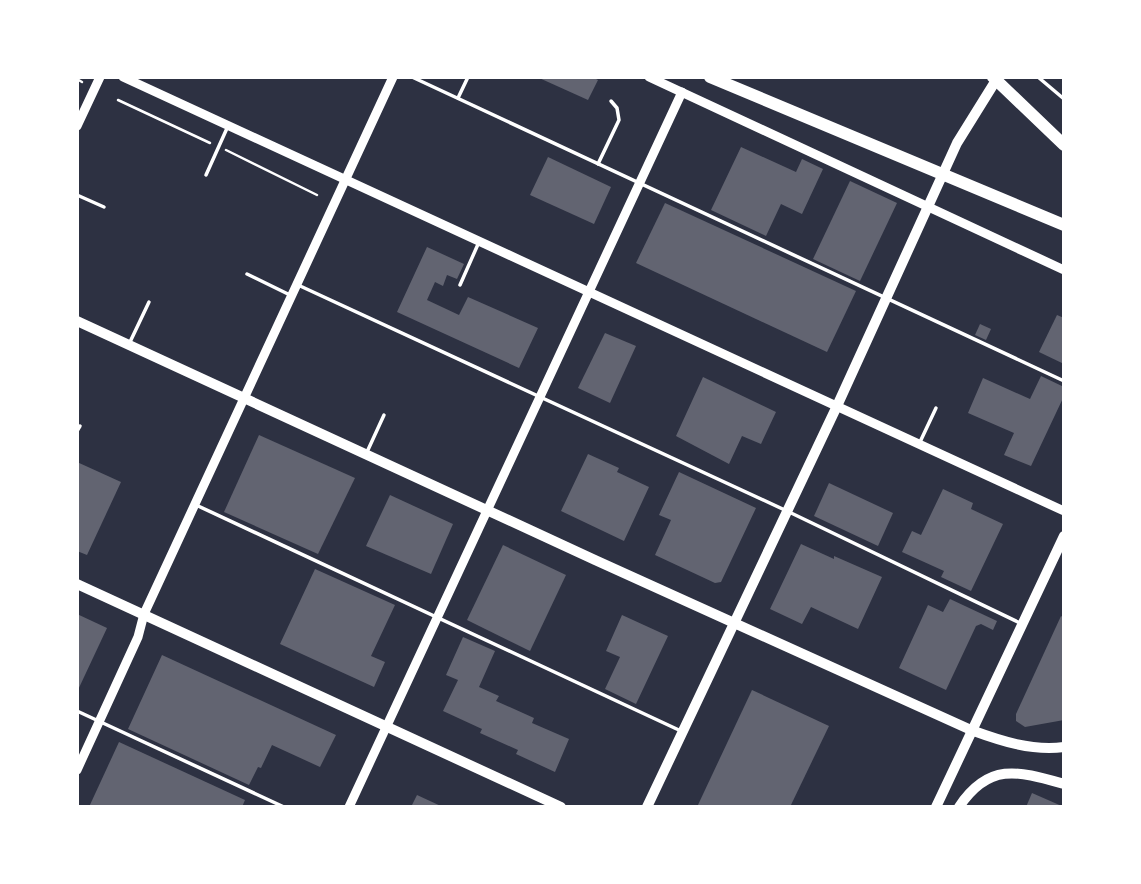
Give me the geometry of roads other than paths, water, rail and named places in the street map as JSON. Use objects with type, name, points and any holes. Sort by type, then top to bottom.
[{"type":"highway","points":[[710,77],[1064,225]]},
{"type":"highway","points":[[995,77],[1064,145]]},
{"type":"main road","points":[[647,807],[957,143],[995,77]]},
{"type":"main road","points":[[77,320],[734,624],[971,730],[1011,744],[1058,747],[1064,758]]},
{"type":"main road","points":[[936,807],[1064,536]]},
{"type":"main road","points":[[77,583],[561,807]]},
{"type":"main road","points":[[959,807],[979,783],[1003,772],[1064,784]]},
{"type":"street","points":[[77,126],[100,77]]},
{"type":"street","points":[[123,77],[1064,511]]},
{"type":"street","points":[[77,770],[138,637],[144,614],[393,77]]},
{"type":"street","points":[[649,77],[1064,270]]},
{"type":"street","points":[[349,807],[682,92]]},
{"type":"lane","points":[[412,77],[1064,381]]},
{"type":"lane","points":[[458,98],[468,77]]},
{"type":"lane","points":[[1038,77],[1064,99]]},
{"type":"lane","points":[[598,164],[619,120],[617,108],[611,101]]},
{"type":"lane","points":[[206,175],[228,126]]},
{"type":"lane","points":[[77,195],[104,207]]},
{"type":"lane","points":[[460,285],[480,242]]},
{"type":"lane","points":[[247,274],[292,296]]},
{"type":"lane","points":[[297,285],[787,511],[1022,624]]},
{"type":"lane","points":[[129,344],[149,302]]},
{"type":"lane","points":[[919,444],[936,408]]},
{"type":"lane","points":[[366,455],[384,415]]},
{"type":"lane","points":[[77,431],[80,426]]},
{"type":"lane","points":[[195,505],[683,732]]},
{"type":"lane","points":[[77,711],[285,807]]}]
